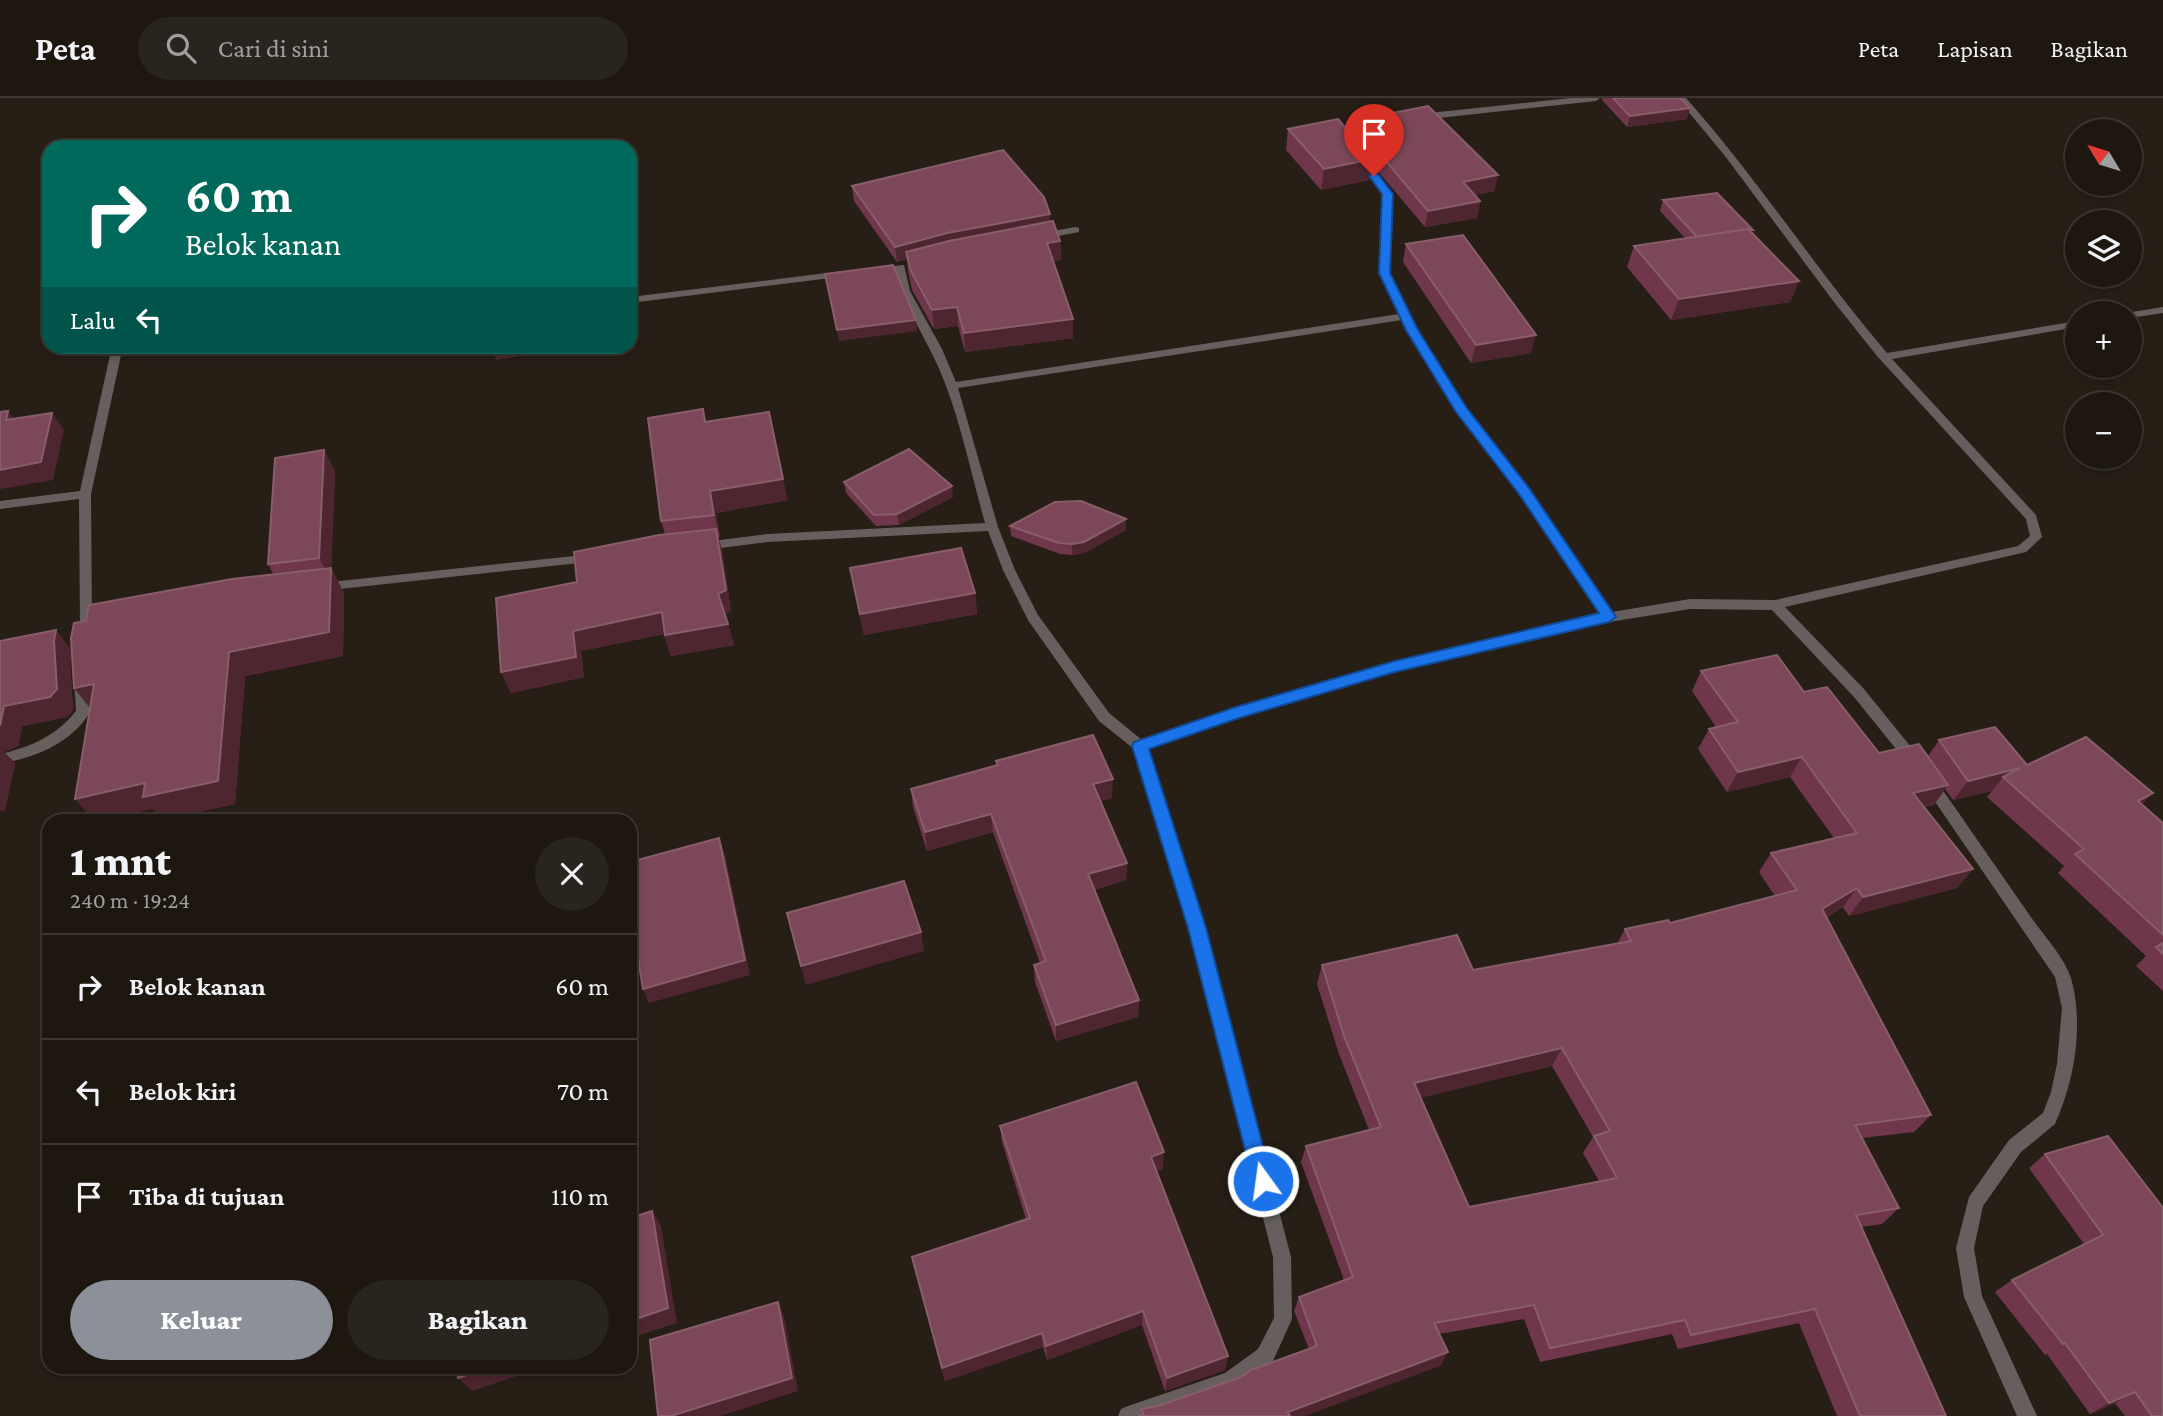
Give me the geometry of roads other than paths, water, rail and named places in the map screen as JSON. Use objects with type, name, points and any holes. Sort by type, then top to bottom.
[{"type":"street","points":[[1402,119],[1596,98]]},
{"type":"street","points":[[1140,746],[1236,713],[1395,666],[1609,617],[1690,604],[1775,605],[2022,549],[2036,537],[2032,519],[1885,357],[1815,271],[1787,229],[1715,136],[1681,98]]},
{"type":"street","points":[[1375,122],[1361,123],[1344,130],[1342,138],[1362,159],[1387,194],[1384,273],[1405,316],[1461,409],[1524,491],[1609,617]]},
{"type":"street","points":[[1025,239],[1075,230]]},
{"type":"street","points":[[637,299],[906,265],[905,291],[937,349],[952,387],[992,527],[1009,570],[1033,617],[1104,717],[1140,746],[1197,928],[1283,1257],[1283,1319],[1265,1356],[1230,1380],[1128,1416]]},
{"type":"street","points":[[2142,313],[2163,310]]},
{"type":"street","points":[[952,387],[1405,316]]},
{"type":"street","points":[[1885,357],[2065,326]]},
{"type":"street","points":[[89,628],[85,494],[116,354]]},
{"type":"street","points":[[0,505],[85,494]]},
{"type":"street","points":[[685,548],[768,538],[992,527]]},
{"type":"street","points":[[311,588],[602,557]]},
{"type":"street","points":[[1775,605],[1859,693],[1918,766],[2062,975],[2070,1008],[2065,1063],[2059,1092],[2049,1118],[2015,1146],[1975,1203],[1965,1248],[1973,1297],[2027,1416]]},
{"type":"street","points":[[0,760],[46,747],[83,712],[80,662]]}]
